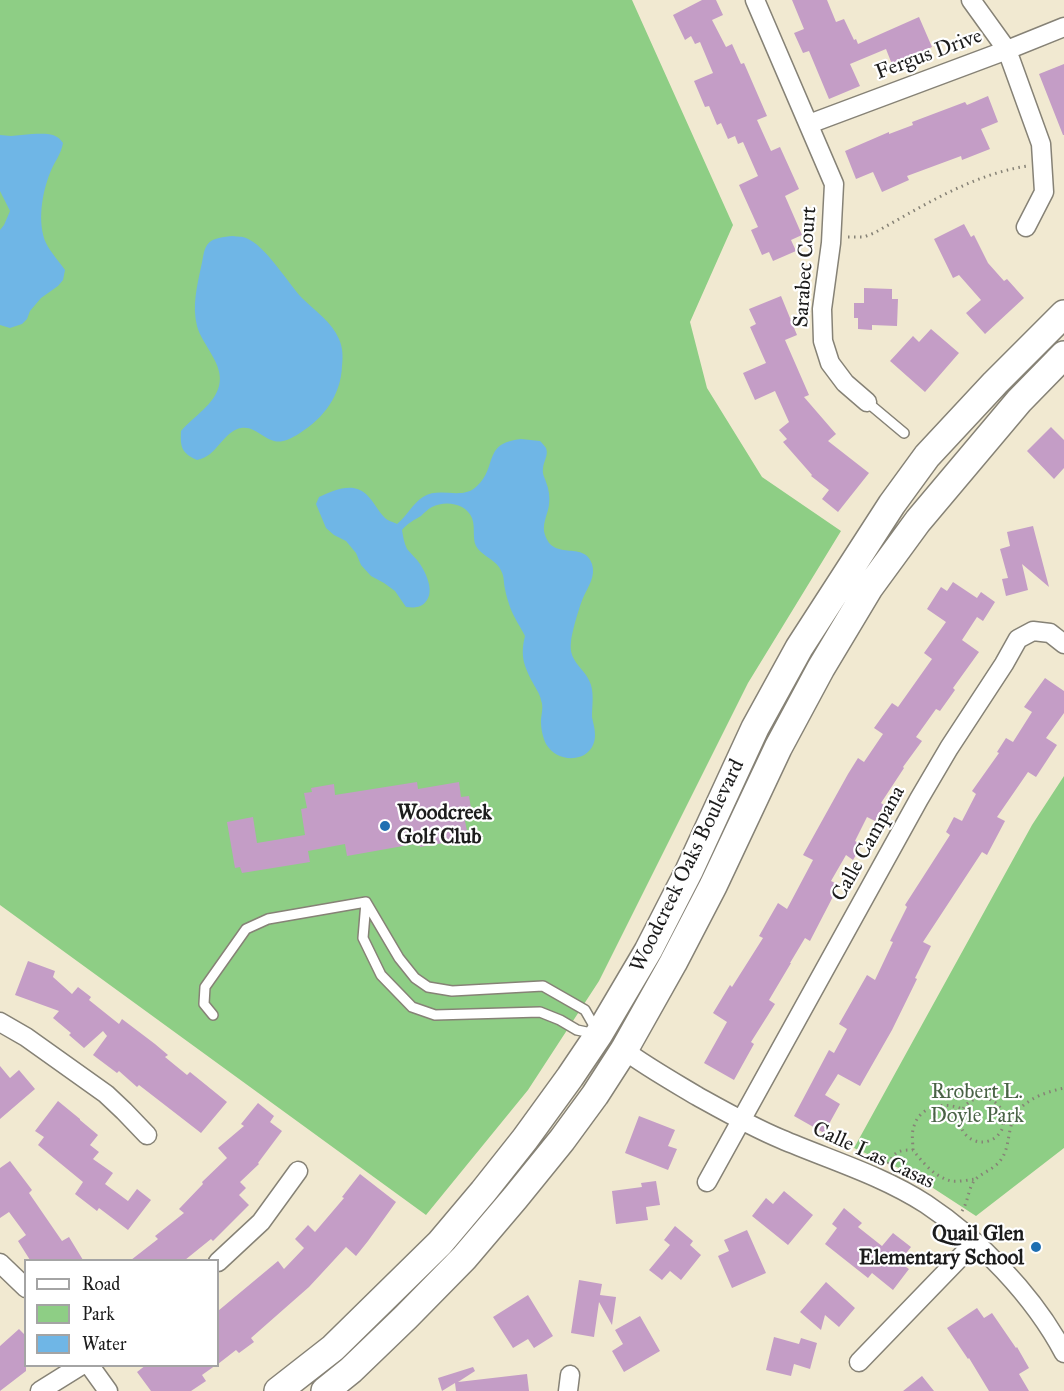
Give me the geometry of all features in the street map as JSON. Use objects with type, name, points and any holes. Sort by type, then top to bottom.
[{"type":"main road","name":"Woodcreek Oaks Boulevard","points":[[278,1391],[333,1348],[441,1242],[525,1139],[599,1034],[648,951],[689,871],[755,728],[799,648],[892,504],[927,456],[1064,314]]},
{"type":"main road","name":"Woodcreek Oaks Boulevard","points":[[325,1391],[351,1370],[464,1258],[562,1140],[596,1095],[668,974],[713,886],[778,748],[821,668],[869,588],[918,521],[1019,401],[1064,355]]},
{"type":"main road","points":[[599,1034],[624,1050]]},
{"type":"street","name":"Sarabec Court","points":[[755,0],[834,184],[831,243],[822,309],[823,341],[830,363],[845,383],[867,402]]},
{"type":"street","points":[[971,0],[1006,50],[1041,144],[1044,192],[1026,227]]},
{"type":"street","name":"Fergus Drive","points":[[809,124],[1064,27]]},
{"type":"street","name":"Calle Campana","points":[[707,1182],[937,768],[1018,639],[1033,631],[1050,633],[1064,645]]},
{"type":"street","points":[[0,1022],[26,1037],[106,1094],[147,1135]]},
{"type":"street","name":"Calle Las Casas","points":[[624,1050],[741,1121],[868,1174],[925,1203],[975,1242],[1022,1291],[1064,1353]]},
{"type":"street","points":[[219,1261],[261,1222],[298,1171]]},
{"type":"street","points":[[859,1362],[975,1242]]},
{"type":"street","points":[[0,1263],[24,1286]]},
{"type":"street","points":[[40,1391],[77,1367]]},
{"type":"street","points":[[91,1367],[108,1391]]},
{"type":"lane","points":[[867,402],[904,433]]},
{"type":"lane","points":[[366,902],[363,938],[381,975],[412,1007],[435,1015],[540,1012],[577,1030],[599,1034]]},
{"type":"lane","points":[[366,902],[399,958],[415,978],[428,987],[452,991],[543,986],[585,1010],[599,1034]]},
{"type":"lane","points":[[213,1015],[204,1004],[205,987],[246,929],[268,919],[366,902]]},
{"type":"path","points":[[831,243],[842,237],[864,237],[874,233],[981,177],[1005,170],[1042,164]]},
{"type":"path","points":[[951,1222],[964,1208],[970,1188],[976,1179],[995,1167],[1002,1158],[1014,1117],[1022,1107],[1036,1096],[1064,1088]]},
{"type":"path","points":[[989,1098],[996,1102],[1004,1115],[1001,1130],[997,1136],[984,1142],[971,1139],[962,1129],[960,1115],[962,1109],[974,1099],[989,1098]]},
{"type":"path","points":[[962,1109],[955,1106],[937,1106],[928,1109],[914,1125],[913,1150],[923,1163],[938,1175],[953,1181],[976,1179]]},
{"type":"path","points":[[1001,1130],[1009,1135]]},
{"type":"path","points":[[868,1174],[888,1164],[893,1155],[902,1150],[913,1150]]},
{"type":"green space","points":[[0,0],[632,0],[733,225],[690,322],[707,388],[762,477],[841,531],[748,683],[599,981],[528,1090],[426,1215],[0,905]]},
{"type":"green space","name":"Rrobert L. Doyle Park","points":[[1064,776],[1064,1148],[976,1216],[910,1173],[854,1148],[1032,825]]},
{"type":"water","points":[[0,135],[53,135],[63,143],[47,181],[41,217],[46,243],[65,270],[63,280],[41,298],[30,311],[27,319],[22,324],[10,328],[0,325],[0,230],[10,211],[0,191]]},
{"type":"water","points":[[233,236],[246,238],[261,248],[302,298],[332,327],[342,349],[341,377],[335,396],[324,413],[294,437],[277,441],[252,429],[236,429],[210,454],[197,460],[183,449],[181,431],[213,399],[220,378],[216,363],[197,326],[195,304],[197,289],[204,253],[209,242]]},
{"type":"water","points":[[521,439],[540,441],[547,451],[543,474],[549,496],[544,528],[548,541],[553,547],[582,553],[588,557],[593,568],[591,581],[576,620],[571,649],[572,655],[591,685],[595,735],[589,751],[575,758],[559,756],[545,742],[541,725],[542,703],[524,661],[525,636],[510,607],[501,570],[476,546],[472,518],[465,509],[449,503],[437,505],[402,530],[407,549],[427,577],[430,591],[425,603],[420,606],[406,607],[395,591],[371,576],[361,565],[356,553],[346,541],[326,528],[316,504],[319,497],[331,492],[344,488],[356,488],[367,495],[385,518],[397,524],[423,497],[436,493],[465,493],[477,486],[483,479],[495,451],[509,441]]},
{"type":"building","points":[[702,0],[716,0],[723,15],[712,20],[726,47],[732,44],[741,64],[744,63],[767,116],[757,120],[771,151],[780,147],[799,189],[785,196],[802,235],[791,240],[796,251],[773,261],[769,252],[762,255],[751,230],[758,227],[739,185],[758,176],[743,142],[738,144],[735,136],[728,139],[721,123],[717,125],[709,106],[705,107],[694,81],[713,73],[700,42],[695,44],[691,36],[685,40],[673,15]]},
{"type":"building","points":[[792,0],[827,0],[836,22],[844,19],[858,44],[919,17],[932,47],[893,67],[886,49],[850,64],[860,86],[829,99],[809,51],[803,53],[794,33],[804,29]]},
{"type":"building","points":[[1064,64],[1064,135],[1063,135],[1039,74]]},
{"type":"building","points":[[988,96],[998,122],[981,129],[990,149],[962,160],[961,156],[907,176],[909,180],[882,192],[873,172],[856,179],[845,151],[889,132],[889,134],[913,125],[912,122]]},
{"type":"building","points":[[964,224],[971,237],[974,235],[988,263],[1024,298],[985,334],[966,313],[981,300],[959,275],[953,278],[934,239]]},
{"type":"building","points":[[864,288],[892,289],[892,299],[898,299],[897,326],[872,325],[872,330],[858,329],[858,318],[854,318],[854,303],[864,303]]},
{"type":"building","points":[[781,296],[797,335],[785,340],[809,395],[804,397],[836,434],[828,441],[869,473],[838,512],[822,499],[829,490],[811,476],[783,442],[787,439],[779,430],[789,422],[775,391],[755,400],[743,373],[766,363],[750,327],[756,324],[749,309]]},
{"type":"building","points":[[931,329],[959,353],[925,392],[890,361],[913,336],[919,342]]},
{"type":"building","points":[[1051,427],[1064,440],[1064,468],[1054,479],[1027,451]]},
{"type":"building","points":[[1033,526],[1049,587],[1022,564],[1028,590],[1006,596],[1002,579],[1008,578],[1000,549],[1010,546],[1007,532]]},
{"type":"building","points":[[953,582],[977,598],[981,592],[995,602],[983,621],[977,617],[962,640],[979,652],[953,688],[955,690],[940,711],[936,709],[916,737],[922,741],[881,803],[884,805],[875,821],[867,817],[855,841],[862,845],[853,860],[846,855],[831,881],[839,885],[810,941],[805,938],[769,1000],[775,1004],[751,1042],[754,1044],[734,1080],[704,1063],[727,1022],[713,1013],[763,938],[759,936],[778,903],[787,909],[813,860],[803,855],[858,758],[864,762],[883,734],[874,728],[892,703],[898,707],[932,659],[924,653],[946,622],[927,609],[941,587],[947,591]]},
{"type":"building","points":[[1045,678],[1064,691],[1064,713],[1046,738],[1057,745],[1036,777],[1028,772],[997,817],[1005,821],[987,855],[982,852],[923,942],[931,946],[915,978],[917,979],[892,1030],[860,1086],[838,1074],[825,1095],[840,1104],[824,1133],[794,1116],[829,1050],[834,1053],[847,1029],[839,1024],[867,975],[875,980],[893,942],[890,941],[907,907],[905,905],[950,835],[946,832],[954,817],[962,821],[976,794],[972,791],[999,753],[997,752],[1006,738],[1013,742],[1032,712],[1024,707]]},
{"type":"building","name":"Woodcreek Golf Club","points":[[417,782],[418,789],[459,782],[461,797],[469,796],[472,814],[464,816],[467,831],[459,833],[461,840],[420,847],[420,843],[347,856],[345,844],[308,851],[310,862],[242,873],[240,867],[235,868],[227,822],[253,817],[257,843],[305,835],[301,809],[307,808],[304,793],[312,792],[311,788],[334,784],[335,795]]},
{"type":"building","points":[[28,961],[55,971],[53,977],[72,994],[78,987],[91,997],[89,1000],[119,1024],[122,1019],[168,1055],[165,1057],[187,1075],[190,1072],[227,1102],[201,1133],[139,1085],[137,1087],[119,1071],[117,1073],[93,1055],[107,1036],[103,1031],[84,1048],[53,1018],[59,1011],[15,995]]},
{"type":"building","points":[[0,1066],[10,1078],[19,1070],[35,1089],[0,1119]]},
{"type":"building","points":[[58,1101],[98,1135],[90,1145],[99,1152],[93,1159],[113,1173],[105,1184],[128,1201],[137,1189],[151,1200],[128,1230],[99,1208],[97,1211],[75,1194],[83,1182],[38,1145],[44,1137],[35,1131]]},
{"type":"building","points":[[258,1103],[274,1116],[270,1122],[282,1131],[259,1164],[240,1182],[246,1188],[239,1195],[249,1205],[213,1241],[211,1239],[186,1259],[132,1259],[158,1239],[155,1236],[184,1213],[179,1209],[227,1158],[218,1148],[244,1126],[241,1124]]},
{"type":"building","points":[[639,1116],[675,1130],[668,1146],[677,1149],[668,1170],[625,1153]]},
{"type":"building","points":[[10,1161],[32,1190],[29,1193],[62,1241],[69,1237],[82,1259],[29,1259],[18,1241],[26,1235],[9,1212],[0,1218],[0,1168]]},
{"type":"building","points":[[360,1174],[396,1202],[356,1256],[346,1247],[309,1287],[251,1338],[254,1342],[239,1353],[236,1350],[219,1363],[219,1310],[278,1261],[284,1269],[304,1248],[295,1239],[308,1225],[315,1232],[344,1198],[342,1197]]},
{"type":"building","points":[[656,1181],[660,1205],[646,1207],[648,1220],[616,1224],[612,1191],[642,1187],[641,1183]]},
{"type":"building","points":[[784,1191],[813,1215],[788,1245],[752,1216],[766,1198],[773,1204]]},
{"type":"building","points":[[844,1208],[862,1223],[858,1227],[882,1246],[893,1233],[911,1247],[899,1262],[909,1269],[893,1290],[872,1273],[868,1278],[825,1244],[837,1228],[832,1224]]},
{"type":"building","points":[[675,1226],[693,1241],[690,1245],[701,1255],[681,1280],[670,1271],[662,1280],[649,1270],[670,1245],[664,1240]]},
{"type":"building","points":[[747,1230],[766,1273],[732,1288],[718,1256],[729,1251],[724,1240]]},
{"type":"building","points":[[579,1280],[602,1284],[600,1295],[616,1297],[612,1325],[599,1302],[594,1337],[571,1333]]},
{"type":"building","points":[[826,1282],[855,1308],[839,1327],[825,1315],[821,1330],[800,1312]]},
{"type":"building","points":[[528,1295],[553,1336],[534,1348],[528,1339],[513,1348],[493,1317]]},
{"type":"building","points":[[977,1308],[984,1318],[992,1313],[1017,1347],[1029,1368],[1019,1374],[1029,1391],[989,1391],[947,1328]]},
{"type":"building","points":[[640,1316],[660,1351],[624,1372],[612,1351],[623,1344],[615,1330]]},
{"type":"building","points":[[19,1329],[24,1334],[26,1371],[0,1391],[0,1346]]},
{"type":"building","points":[[774,1337],[799,1344],[801,1338],[817,1343],[810,1369],[794,1364],[791,1376],[766,1370]]},
{"type":"building","points":[[143,1367],[213,1367],[202,1375],[206,1381],[191,1391],[151,1391],[137,1372]]},
{"type":"building","points":[[473,1367],[475,1371],[458,1382],[527,1374],[529,1391],[456,1391],[455,1383],[442,1391],[438,1378]]},
{"type":"building","points":[[922,1376],[934,1391],[903,1391]]},
{"type":"place","name":"Woodcreek Golf Club","points":[[385,826]]},
{"type":"place","name":"Quail Glen Elementary School","points":[[1036,1247]]}]
